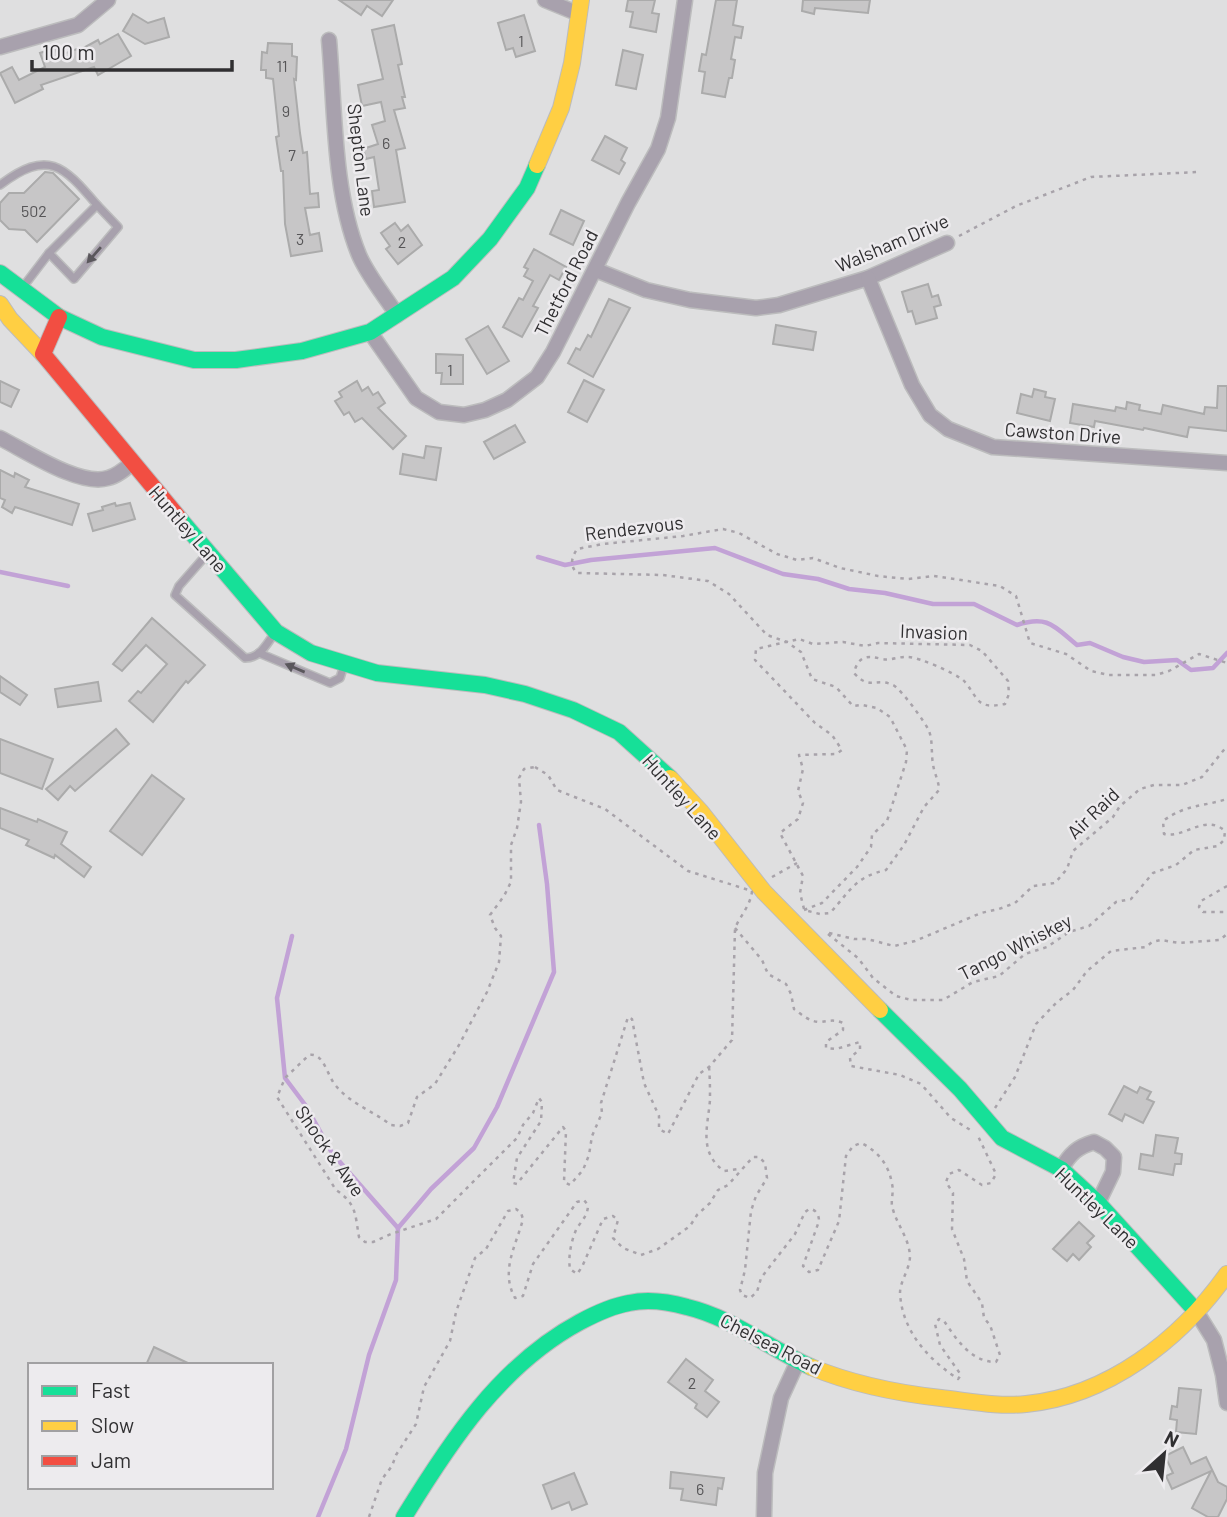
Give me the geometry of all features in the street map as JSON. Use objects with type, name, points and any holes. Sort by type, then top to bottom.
[{"type":"street","points":[[0,47],[78,25],[108,0]]},
{"type":"street","points":[[0,273],[59,317],[102,337],[194,360],[236,360],[302,351],[370,332],[453,278],[490,239],[527,188],[561,108],[572,63],[580,7],[545,0]]},
{"type":"street","name":"Thetford Road","points":[[370,332],[416,398],[439,412],[464,415],[485,410],[507,400],[537,377],[553,352],[658,149],[668,118],[685,0]]},
{"type":"street","name":"Shepton Lane","points":[[330,40],[345,206],[360,257],[397,315]]},
{"type":"street","name":"Walsham Drive","points":[[596,270],[646,290],[690,300],[756,308],[779,305],[868,278],[947,243]]},
{"type":"street","name":"Cawston Drive","points":[[868,278],[912,385],[929,415],[948,429],[993,447],[1227,463]]},
{"type":"street","name":"Huntley Lane","points":[[0,304],[276,632],[311,653],[377,673],[485,685],[526,694],[573,710],[619,732],[664,772],[701,812],[769,898],[960,1089],[1002,1138],[1061,1169],[1098,1203],[1196,1311]]},
{"type":"street","points":[[43,354],[59,317]]},
{"type":"street","points":[[0,438],[58,468],[81,476],[107,479],[132,463]]},
{"type":"street","points":[[1061,1169],[1069,1155],[1080,1146],[1094,1142],[1105,1148],[1114,1157],[1114,1172],[1098,1203]]},
{"type":"street","name":"Chelsea Road","points":[[404,1517],[467,1423],[513,1371],[577,1323],[632,1302],[678,1304],[711,1314],[743,1328],[797,1361],[856,1384],[925,1397],[1023,1404],[1065,1398],[1137,1365],[1160,1348],[1227,1275]]},
{"type":"street","points":[[1196,1311],[1214,1340],[1227,1404]]},
{"type":"street","points":[[764,1517],[765,1473],[781,1398],[797,1361]]},
{"type":"lane","points":[[0,185],[32,167],[44,163],[54,164],[65,172],[118,228],[74,279],[49,253]]},
{"type":"lane","points":[[21,289],[49,253],[97,205]]},
{"type":"lane","points":[[208,552],[179,586],[175,595],[245,658],[252,658],[259,653],[276,632]]},
{"type":"lane","points":[[259,653],[330,683],[340,678],[344,663]]},
{"type":"path","name":"Walsham Drive","points":[[947,243],[1016,206],[1091,177],[1199,172]]},
{"type":"path","name":"Rendezvous","points":[[804,910],[822,903],[857,867],[871,847],[872,835],[887,821],[906,762],[907,750],[890,717],[877,708],[853,706],[836,687],[812,679],[801,652],[787,642],[767,635],[729,594],[708,581],[663,575],[577,573],[573,569],[572,558],[577,549],[723,529],[739,533],[777,554],[797,559],[813,558],[840,568],[878,576],[908,579],[934,576],[1000,586],[1016,596],[1030,643],[1066,654],[1091,671],[1108,675],[1156,675],[1169,671],[1199,654],[1226,663]]},
{"type":"path","name":"Invasion","points":[[787,642],[799,639],[813,644],[843,642],[865,646],[878,643],[970,645],[982,651],[996,664],[1008,681],[1009,694],[1005,704],[992,706],[981,703],[962,679],[922,658],[907,656],[884,660],[873,655],[861,658],[854,673],[872,684],[884,681],[899,687],[929,730],[933,767],[939,790],[924,807],[904,845],[886,870],[867,874],[830,913],[820,914],[804,910]]},
{"type":"path","points":[[787,642],[756,649],[755,660],[815,723],[832,735],[842,750],[836,754],[799,755],[803,769],[798,791],[803,803],[799,819],[780,833],[803,876],[800,893],[804,910],[812,918]]},
{"type":"path","name":"Air Raid","points":[[826,932],[894,946],[1015,903],[1033,886],[1055,883],[1067,869],[1073,851],[1113,817],[1120,806],[1140,789],[1154,785],[1182,785],[1202,777],[1227,746]]},
{"type":"path","name":"Shock & Awe","points":[[709,1067],[699,1074],[694,1082],[668,1135],[663,1133],[659,1129],[659,1116],[654,1102],[644,1083],[632,1019],[628,1017],[601,1103],[602,1113],[592,1136],[589,1155],[575,1182],[570,1185],[564,1182],[566,1130],[563,1127],[517,1184],[513,1183],[517,1158],[541,1121],[542,1102],[539,1098],[517,1138],[436,1219],[373,1242],[365,1242],[359,1237],[356,1211],[346,1197],[336,1190],[277,1097],[285,1078],[296,1065],[314,1054],[319,1056],[333,1083],[347,1098],[391,1125],[408,1123],[417,1097],[435,1084],[459,1045],[499,962],[501,936],[490,915],[511,881],[511,845],[521,802],[519,778],[524,769],[536,767],[548,775],[557,790],[605,808],[688,870],[752,891],[751,901],[735,928]]},
{"type":"path","name":"Tango Whiskey","points":[[826,932],[858,958],[873,978],[897,996],[911,1000],[943,1000],[973,982],[999,976],[1025,954],[1047,947],[1069,932],[1089,926],[1116,902],[1131,899],[1153,873],[1176,865],[1194,850],[1218,846],[1224,840],[1225,831],[1219,826],[1205,824],[1172,836],[1164,834],[1163,821],[1173,813],[1193,805],[1227,799]]},
{"type":"path","points":[[765,881],[797,863]]},
{"type":"path","points":[[1227,886],[1201,901],[1199,907],[1203,912],[1227,912]]},
{"type":"path","points":[[735,928],[732,1040],[709,1067],[710,1102],[704,1137],[716,1165],[724,1171],[735,1171],[744,1166]]},
{"type":"path","points":[[369,1517],[382,1479],[416,1424],[424,1387],[450,1342],[456,1312],[475,1258],[486,1249],[508,1211],[516,1209],[523,1219],[508,1269],[510,1289],[515,1298],[523,1296],[529,1284],[533,1264],[577,1202],[584,1200],[588,1205],[588,1213],[577,1229],[569,1259],[570,1269],[577,1274],[603,1219],[613,1216],[618,1220],[613,1238],[623,1248],[641,1255],[658,1249],[690,1227],[697,1214],[710,1203],[718,1190],[728,1185],[754,1157],[759,1157],[767,1168],[764,1184],[751,1211],[746,1270],[740,1290],[742,1295],[750,1298],[757,1292],[761,1278],[795,1234],[809,1209],[815,1211],[819,1221],[803,1266],[809,1272],[818,1270],[838,1221],[846,1156],[853,1146],[861,1143],[879,1154],[892,1185],[892,1207],[909,1243],[910,1261],[900,1290],[912,1335],[942,1369],[958,1379],[961,1375],[940,1345],[935,1324],[939,1319],[944,1321],[968,1351],[978,1359],[993,1362],[1000,1355],[990,1325],[984,1318],[982,1303],[967,1281],[964,1259],[952,1228],[954,1199],[946,1182],[949,1174],[959,1171],[982,1185],[988,1185],[994,1179],[996,1174],[977,1134],[979,1130],[966,1129],[951,1118],[921,1084],[900,1075],[851,1066],[850,1058],[860,1049],[860,1042],[836,1049],[826,1048],[826,1041],[843,1030],[843,1023],[806,1019],[794,1010],[792,995],[786,984],[768,974],[762,960],[735,928]]},
{"type":"path","points":[[989,1116],[1016,1077],[1036,1024],[1073,990],[1087,971],[1111,951],[1146,947],[1161,940],[1178,943],[1220,940],[1227,934]]},
{"type":"building","points":[[339,0],[393,0],[382,16],[367,6],[361,15]]},
{"type":"building","points":[[628,0],[655,0],[652,13],[659,14],[656,32],[630,27],[633,12],[626,11]]},
{"type":"building","points":[[716,0],[737,0],[733,25],[743,27],[741,38],[735,37],[731,59],[735,60],[732,78],[729,78],[725,97],[702,93],[705,72],[699,71],[702,54],[706,55]]},
{"type":"building","points":[[803,0],[870,0],[868,13],[815,8],[814,14],[802,11]]},
{"type":"building","points":[[133,14],[148,23],[164,18],[169,37],[145,44],[123,31]]},
{"type":"building","points":[[524,15],[535,51],[516,57],[513,48],[506,50],[498,23]]},
{"type":"building","points":[[394,25],[405,97],[402,97],[405,108],[394,110],[405,148],[396,150],[405,202],[374,207],[372,191],[379,190],[374,157],[366,159],[363,149],[378,144],[372,125],[385,121],[381,102],[362,106],[358,85],[383,79],[372,30]]},
{"type":"building","points":[[118,34],[131,56],[98,75],[94,67],[41,85],[43,89],[15,103],[0,73],[12,67],[19,80],[45,67],[40,53],[55,48],[58,56],[77,49],[78,51],[98,40],[100,44]]},
{"type":"building","points":[[268,43],[292,44],[292,56],[297,57],[296,80],[294,79],[300,133],[303,153],[307,152],[310,194],[318,193],[319,207],[305,208],[310,235],[319,233],[322,251],[291,256],[285,224],[283,171],[276,137],[279,136],[273,79],[266,78],[266,70],[261,70],[262,52],[267,53]]},
{"type":"building","points":[[623,50],[643,55],[636,89],[616,85]]},
{"type":"building","points":[[605,136],[627,148],[621,160],[625,163],[619,174],[592,160]]},
{"type":"building","points":[[45,172],[53,173],[79,199],[37,242],[25,230],[9,229],[0,220],[0,203],[9,193],[24,193]]},
{"type":"building","points":[[561,210],[584,221],[573,245],[550,234]]},
{"type":"building","points":[[395,223],[401,231],[408,225],[422,245],[398,264],[386,249],[390,246],[381,233]]},
{"type":"building","points":[[534,249],[566,267],[559,280],[550,275],[533,306],[538,308],[522,337],[503,327],[519,298],[523,300],[533,281],[524,276],[528,269],[524,267]]},
{"type":"building","points":[[928,284],[932,297],[938,295],[941,305],[934,307],[937,318],[916,324],[912,311],[908,312],[902,292]]},
{"type":"building","points":[[609,299],[630,308],[593,377],[568,363],[576,348],[580,350],[588,335],[591,337]]},
{"type":"building","points":[[776,325],[816,332],[813,350],[773,344]]},
{"type":"building","points":[[488,326],[509,361],[487,374],[466,339]]},
{"type":"building","points":[[436,354],[463,355],[463,384],[441,384],[442,373],[436,373]]},
{"type":"building","points":[[584,380],[604,390],[587,422],[568,412]]},
{"type":"building","points":[[0,381],[19,390],[11,407],[0,402]]},
{"type":"building","points":[[357,381],[362,391],[368,387],[373,395],[378,392],[385,403],[378,408],[406,436],[393,449],[362,418],[355,422],[349,412],[344,415],[335,401],[342,397],[339,392]]},
{"type":"building","points":[[1218,386],[1227,386],[1227,431],[1189,427],[1187,437],[1095,421],[1094,427],[1070,423],[1073,404],[1115,411],[1116,407],[1126,409],[1127,402],[1140,405],[1139,410],[1161,414],[1163,405],[1204,414],[1205,407],[1217,408]]},
{"type":"building","points":[[1034,389],[1046,392],[1045,397],[1055,399],[1050,421],[1017,413],[1021,394],[1032,397]]},
{"type":"building","points":[[515,425],[525,442],[494,459],[484,442]]},
{"type":"building","points":[[426,446],[441,448],[436,480],[400,474],[403,454],[424,458]]},
{"type":"building","points":[[0,470],[29,480],[25,487],[79,504],[72,525],[15,507],[12,513],[2,507],[5,500],[0,498]]},
{"type":"building","points":[[115,503],[116,506],[130,503],[135,519],[93,531],[88,514]]},
{"type":"building","points":[[152,618],[205,665],[188,683],[186,681],[153,722],[129,701],[138,691],[141,693],[167,664],[146,645],[122,671],[113,664]]},
{"type":"building","points":[[0,676],[27,695],[20,705],[0,692]]},
{"type":"building","points":[[98,682],[101,701],[58,707],[55,689]]},
{"type":"building","points":[[116,729],[129,744],[75,791],[70,786],[58,800],[46,789]]},
{"type":"building","points":[[0,739],[53,759],[42,789],[0,773]]},
{"type":"building","points":[[152,775],[184,799],[142,855],[110,831]]},
{"type":"building","points":[[0,808],[37,822],[38,819],[67,832],[61,844],[91,867],[84,877],[55,855],[54,858],[26,845],[29,840],[0,828]]},
{"type":"building","points":[[1124,1086],[1137,1093],[1140,1087],[1151,1092],[1147,1099],[1154,1102],[1143,1123],[1125,1114],[1122,1121],[1109,1114]]},
{"type":"building","points":[[1156,1135],[1178,1138],[1175,1153],[1182,1154],[1181,1164],[1175,1164],[1173,1175],[1139,1169],[1141,1154],[1153,1156]]},
{"type":"building","points":[[1079,1222],[1094,1236],[1087,1243],[1091,1247],[1079,1260],[1073,1254],[1067,1261],[1053,1249]]},
{"type":"building","points":[[154,1347],[188,1363],[147,1363]]},
{"type":"building","points":[[686,1359],[713,1380],[705,1391],[719,1402],[707,1417],[695,1408],[697,1404],[668,1382]]},
{"type":"building","points":[[1179,1388],[1201,1390],[1196,1434],[1176,1432],[1177,1420],[1170,1419],[1172,1406],[1177,1407]]},
{"type":"building","points":[[1183,1447],[1191,1464],[1206,1457],[1218,1482],[1227,1487],[1227,1499],[1218,1517],[1208,1517],[1192,1508],[1211,1471],[1172,1489],[1166,1476],[1173,1473],[1165,1456]]},
{"type":"building","points":[[671,1472],[724,1478],[722,1489],[718,1488],[716,1505],[681,1500],[683,1489],[670,1488]]},
{"type":"building","points":[[574,1473],[587,1504],[572,1510],[569,1502],[552,1509],[543,1485]]},
{"type":"waterway","points":[[538,557],[565,565],[715,548],[783,574],[818,579],[849,589],[885,593],[933,604],[974,604],[1017,625],[1044,622],[1077,645],[1090,643],[1123,657],[1144,662],[1177,660],[1191,670],[1213,668],[1227,653]]},
{"type":"waterway","points":[[0,572],[68,586]]},
{"type":"waterway","points":[[318,1517],[346,1449],[369,1355],[396,1280],[398,1228],[431,1189],[474,1148],[497,1107],[554,972],[539,825]]},
{"type":"waterway","points":[[292,936],[277,998],[285,1078],[306,1106],[332,1153],[398,1228]]},
{"type":"traffic: fast","points":[[0,273],[59,317],[102,337],[194,360],[236,360],[302,351],[370,332],[453,278],[490,239],[527,188],[537,165]]},
{"type":"traffic: fast","points":[[179,518],[276,632],[311,653],[377,673],[485,685],[525,694],[573,710],[619,732],[670,778]]},
{"type":"traffic: fast","points":[[880,1010],[960,1089],[1002,1138],[1061,1169],[1098,1203],[1196,1311]]},
{"type":"traffic: fast","points":[[404,1517],[459,1434],[501,1383],[551,1340],[610,1308],[644,1301],[687,1307],[720,1318],[811,1367]]},
{"type":"traffic: slow","points":[[537,165],[561,108],[572,63],[581,0]]},
{"type":"traffic: slow","points":[[0,304],[10,319],[43,354]]},
{"type":"traffic: slow","points":[[670,778],[701,812],[764,892],[880,1010]]},
{"type":"traffic: slow","points":[[811,1367],[858,1383],[924,1396],[1005,1405],[1056,1399],[1085,1390],[1140,1361],[1187,1321],[1227,1274]]},
{"type":"traffic: jam","points":[[59,317],[43,354],[179,518]]}]
